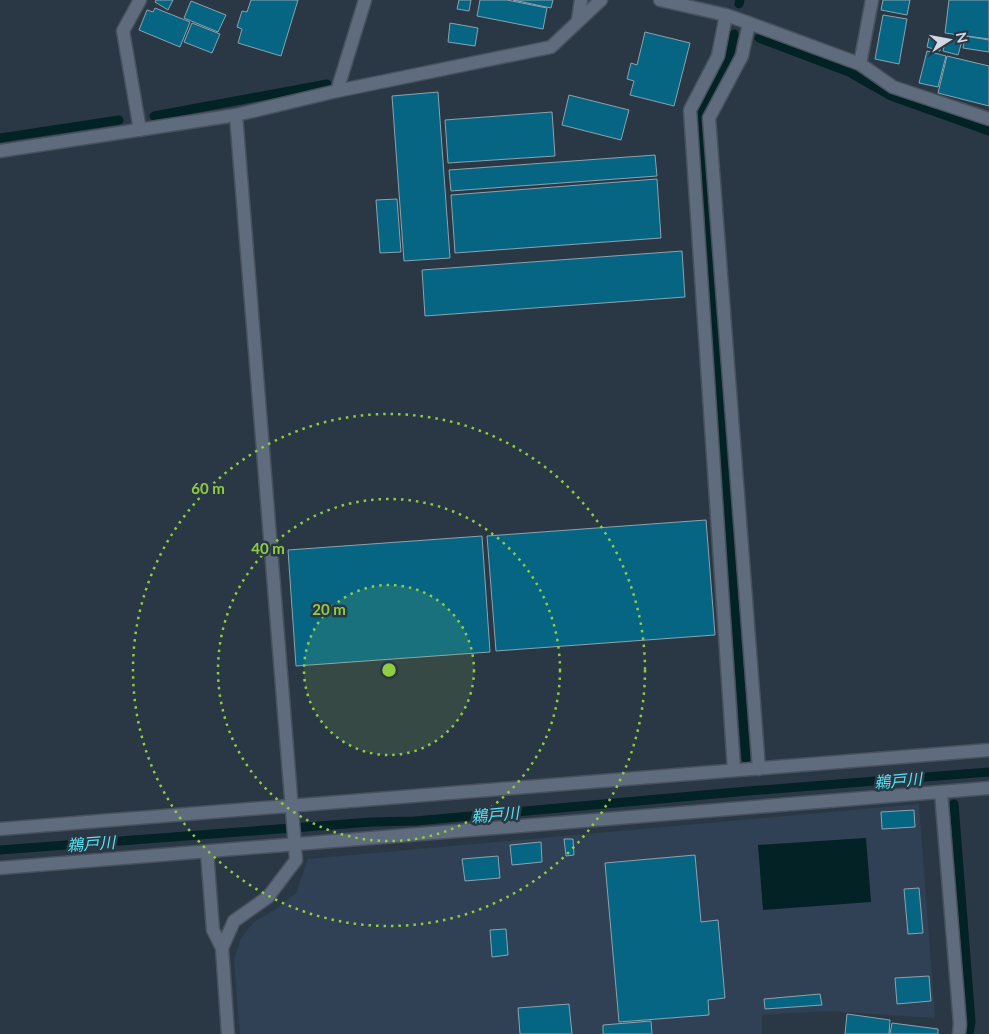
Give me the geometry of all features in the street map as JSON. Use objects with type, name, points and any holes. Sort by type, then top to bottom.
[{"type":"street","points":[[140,0],[123,31],[140,130]]},
{"type":"street","points":[[337,91],[365,0]]},
{"type":"street","points":[[578,20],[582,0]]},
{"type":"street","points":[[0,152],[236,115],[337,91],[551,47],[601,0]]},
{"type":"street","points":[[660,0],[726,15],[749,23],[860,64],[894,87],[989,119]]},
{"type":"street","points":[[860,64],[872,0]]},
{"type":"street","points":[[726,15],[718,56],[690,110],[734,770]]},
{"type":"street","points":[[749,23],[742,56],[710,118],[759,768]]},
{"type":"street","points":[[222,948],[234,921],[268,897],[296,860],[236,115]]},
{"type":"street","points":[[0,829],[292,809],[734,770],[989,750]]},
{"type":"street","points":[[0,868],[207,852],[295,841],[989,788]]},
{"type":"street","points":[[941,792],[960,1024],[959,1034]]},
{"type":"street","points":[[207,852],[213,930],[222,948],[228,1034]]},
{"type":"shaded area","points":[[919,804],[935,1018],[826,1011],[762,1015],[762,1034],[240,1034],[234,960],[241,938],[254,922],[276,909],[296,893],[308,859]]},
{"type":"shaded area","points":[[866,838],[871,902],[763,910],[758,845]]},
{"type":"building","points":[[156,0],[173,0],[168,10],[155,2]]},
{"type":"building","points":[[251,0],[298,0],[281,56],[238,43],[242,29],[237,27],[242,11],[247,12]]},
{"type":"building","points":[[459,0],[471,0],[469,11],[457,9]]},
{"type":"building","points":[[480,0],[507,0],[547,8],[543,29],[477,16]]},
{"type":"building","points":[[513,0],[553,0],[551,8]]},
{"type":"building","points":[[883,0],[910,0],[907,15],[881,10]]},
{"type":"building","points":[[949,0],[989,0],[989,39],[945,33]]},
{"type":"building","points":[[191,1],[226,15],[218,32],[184,18]]},
{"type":"building","points":[[155,8],[190,22],[180,47],[139,30],[147,10],[153,12]]},
{"type":"building","points":[[883,15],[907,19],[899,64],[875,59]]},
{"type":"building","points":[[192,23],[220,34],[212,53],[184,42]]},
{"type":"building","points":[[450,23],[478,28],[475,46],[448,42]]},
{"type":"building","points":[[645,32],[690,43],[674,106],[630,95],[634,81],[627,79],[631,63],[637,65]]},
{"type":"building","points":[[930,34],[944,37],[940,51],[927,47]]},
{"type":"building","points":[[965,36],[989,40],[989,52],[963,48]]},
{"type":"building","points":[[946,38],[962,41],[958,55],[943,51]]},
{"type":"building","points":[[927,51],[946,56],[938,87],[919,83]]},
{"type":"building","points":[[947,56],[989,66],[989,106],[938,93]]},
{"type":"building","points":[[438,92],[450,258],[404,261],[392,96]]},
{"type":"building","points":[[569,95],[629,110],[621,140],[562,125]]},
{"type":"building","points":[[552,112],[555,156],[448,163],[445,120]]},
{"type":"building","points":[[655,155],[657,176],[451,191],[449,170]]},
{"type":"building","points":[[657,179],[661,238],[455,253],[451,195]]},
{"type":"building","points":[[397,199],[401,252],[380,253],[376,200]]},
{"type":"building","points":[[682,251],[685,297],[425,316],[422,270]]},
{"type":"building","points":[[706,520],[715,635],[496,651],[487,536]]},
{"type":"building","points":[[482,536],[490,652],[296,666],[288,550]]},
{"type":"building","points":[[914,810],[915,827],[882,829],[881,812]]},
{"type":"building","points":[[564,839],[573,839],[574,855],[566,856]]},
{"type":"building","points":[[541,842],[542,862],[512,865],[510,845]]},
{"type":"building","points":[[695,855],[701,922],[718,920],[725,998],[708,1000],[709,1015],[619,1022],[605,863]]},
{"type":"building","points":[[498,856],[500,878],[465,881],[462,859]]},
{"type":"building","points":[[919,888],[923,933],[908,934],[904,889]]},
{"type":"building","points":[[506,929],[508,955],[492,957],[490,930]]},
{"type":"building","points":[[929,976],[931,1001],[897,1004],[895,978]]},
{"type":"building","points":[[820,994],[822,1005],[765,1009],[764,999]]},
{"type":"building","points":[[569,1004],[572,1034],[520,1034],[518,1008]]},
{"type":"building","points":[[847,1014],[890,1020],[889,1034],[845,1034]]},
{"type":"building","points":[[651,1021],[652,1034],[603,1034],[603,1025]]},
{"type":"building","points":[[892,1023],[938,1029],[938,1034],[890,1034]]},
{"type":"waterway","points":[[739,4],[740,0]]},
{"type":"waterway","points":[[734,34],[729,57],[699,117],[746,759]]},
{"type":"waterway","points":[[759,38],[849,72],[891,96],[989,131]]},
{"type":"waterway","points":[[154,116],[327,84]]},
{"type":"waterway","points":[[0,138],[119,120]]},
{"type":"waterway","name":"鵜戸川","points":[[0,850],[372,822],[415,821],[748,791],[989,772]]},
{"type":"waterway","points":[[954,804],[971,1022],[969,1034]]}]
